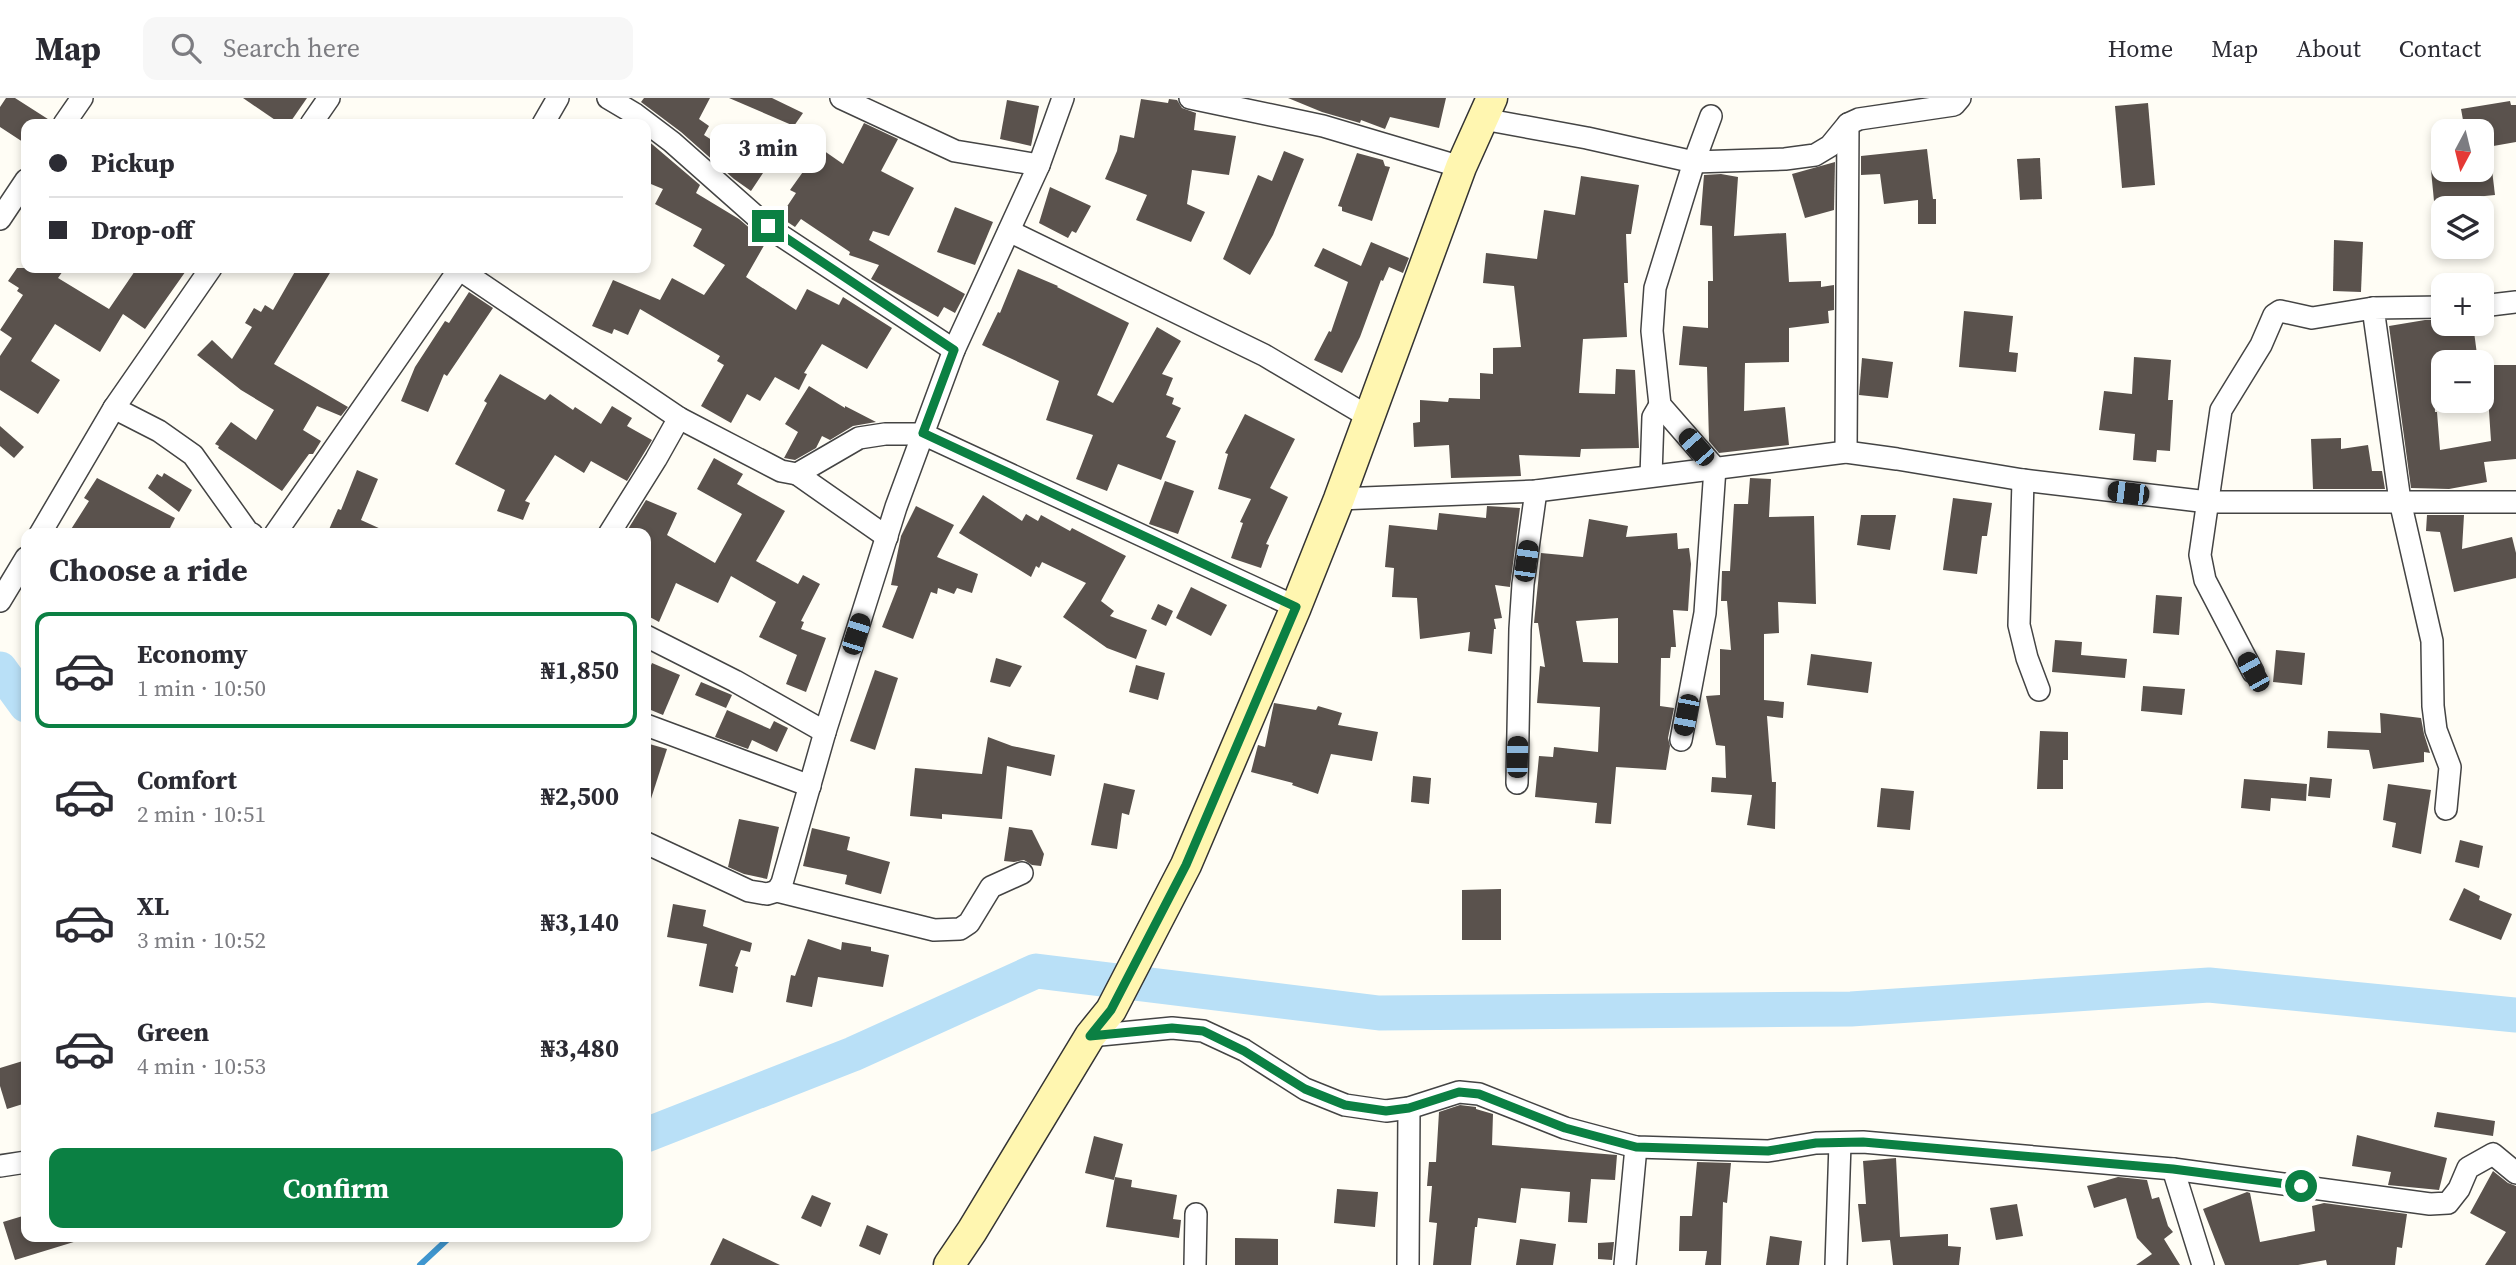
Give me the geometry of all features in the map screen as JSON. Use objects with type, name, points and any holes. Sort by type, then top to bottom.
[{"type":"street","points":[[67,119],[82,98]]},
{"type":"street","points":[[314,119],[329,98]]},
{"type":"street","points":[[546,119],[558,98]]},
{"type":"street","points":[[607,98],[642,119]]},
{"type":"street","points":[[841,98],[955,151],[1039,165]]},
{"type":"street","points":[[777,891],[782,883],[825,732],[887,537],[923,433],[954,350],[1039,165],[1063,98]]},
{"type":"street","points":[[1190,98],[1323,126],[1461,167]]},
{"type":"street","points":[[948,1265],[972,1231],[1090,1036],[1111,1010],[1186,865],[1296,607],[1339,499],[1461,167],[1488,108],[1587,138],[1694,162],[1785,159],[1815,155],[1830,146],[1847,124],[1859,119],[1954,105],[1960,98]]},
{"type":"street","points":[[1681,740],[1706,613],[1715,468],[1660,405],[1651,331],[1655,288],[1711,116]]},
{"type":"street","points":[[1846,452],[1847,124]]},
{"type":"street","points":[[651,126],[768,226],[954,350]]},
{"type":"street","points":[[0,219],[21,188]]},
{"type":"street","points":[[1009,231],[1264,355],[1369,417]]},
{"type":"street","points":[[44,528],[114,408],[208,273]]},
{"type":"street","points":[[279,528],[457,273]]},
{"type":"street","points":[[467,273],[679,418],[780,471],[797,474],[887,537]]},
{"type":"street","points":[[2494,305],[2516,302]]},
{"type":"street","points":[[2253,672],[2205,580],[2200,555],[2221,410],[2261,345],[2274,315],[2280,311],[2312,318],[2373,308],[2431,307]]},
{"type":"street","points":[[2373,308],[2400,501],[2432,640],[2436,730],[2450,767],[2446,809]]},
{"type":"street","points":[[1651,476],[1653,417],[1660,405]]},
{"type":"street","points":[[114,408],[159,431],[193,455],[245,528]]},
{"type":"street","points":[[613,528],[679,418]]},
{"type":"street","points":[[797,474],[859,438],[923,433],[1296,607]]},
{"type":"street","points":[[1339,499],[1535,491],[1846,452],[2023,480],[2208,502],[2516,502]]},
{"type":"street","points":[[2023,480],[2019,625],[2039,690]]},
{"type":"street","points":[[1517,783],[1520,629],[1535,491]]},
{"type":"street","points":[[0,601],[21,566]]},
{"type":"street","points":[[651,639],[825,732]]},
{"type":"street","points":[[651,727],[810,786]]},
{"type":"street","points":[[651,845],[749,891],[767,894],[777,891],[934,930],[960,929],[969,923],[991,887],[1022,873]]},
{"type":"street","points":[[1090,1036],[1172,1028],[1203,1031],[1244,1051],[1305,1089],[1345,1105],[1386,1111],[1409,1108],[1459,1092],[1479,1094],[1565,1128],[1636,1147],[1768,1151],[1816,1143],[1863,1142],[2173,1169],[2430,1204],[2448,1203],[2459,1189],[2468,1168],[2493,1154],[2516,1173]]},
{"type":"street","points":[[1408,1265],[1409,1108]]},
{"type":"street","points":[[1836,1265],[1840,1143]]},
{"type":"street","points":[[1625,1265],[1636,1147]]},
{"type":"street","points":[[0,1166],[21,1163]]},
{"type":"street","points":[[2173,1169],[2203,1265]]},
{"type":"street","points":[[1195,1265],[1196,1214]]},
{"type":"building","points":[[6,98],[15,98],[48,119],[21,119],[21,141],[0,127],[0,107]]},
{"type":"building","points":[[243,98],[307,98],[292,119],[274,119]]},
{"type":"building","points":[[644,98],[710,98],[699,119],[709,126],[704,135],[763,173],[751,191],[641,102]]},
{"type":"building","points":[[729,98],[772,98],[803,113],[794,126]]},
{"type":"building","points":[[1288,98],[1446,98],[1439,128],[1390,117],[1385,129],[1361,120],[1360,123],[1322,112]]},
{"type":"building","points":[[1141,99],[1168,103],[1169,99],[1177,100],[1182,108],[1196,113],[1194,130],[1236,136],[1229,175],[1192,170],[1187,204],[1205,212],[1191,242],[1136,220],[1147,195],[1105,179],[1117,151],[1120,135],[1134,138]]},
{"type":"building","points":[[1007,100],[1039,106],[1031,146],[1000,139]]},
{"type":"building","points":[[2510,101],[2511,105],[2516,105],[2516,142],[2494,146],[2494,119],[2463,119],[2461,109]]},
{"type":"building","points":[[2148,103],[2155,185],[2122,188],[2115,106]]},
{"type":"building","points":[[864,123],[898,139],[881,171],[914,188],[889,236],[873,231],[869,240],[965,294],[955,313],[944,307],[938,317],[871,279],[879,265],[849,255],[850,252],[801,219],[795,227],[780,217],[796,193],[790,190],[820,148],[843,164]]},
{"type":"building","points":[[651,143],[700,185],[696,193],[739,219],[766,242],[746,277],[796,310],[807,289],[839,305],[843,297],[892,328],[867,369],[822,344],[804,373],[807,374],[799,390],[775,377],[760,401],[747,394],[731,423],[701,406],[724,365],[717,361],[720,356],[640,309],[628,335],[614,329],[612,334],[592,326],[613,280],[660,300],[672,278],[704,295],[725,265],[693,246],[702,229],[655,204],[663,189],[651,184]]},
{"type":"building","points":[[1927,149],[1933,199],[1936,199],[1936,224],[1918,224],[1918,200],[1884,204],[1880,174],[1861,175],[1861,156]]},
{"type":"building","points":[[1284,151],[1304,159],[1273,235],[1250,275],[1223,259],[1258,175],[1272,181]]},
{"type":"building","points":[[1357,153],[1383,160],[1385,166],[1390,167],[1372,221],[1342,211],[1342,207],[1338,206]]},
{"type":"building","points":[[2040,158],[2042,199],[2020,200],[2017,159]]},
{"type":"building","points":[[1835,162],[1834,210],[1805,218],[1792,174]]},
{"type":"building","points":[[1704,175],[1738,177],[1734,236],[1786,233],[1789,282],[1821,281],[1821,287],[1834,285],[1834,310],[1828,311],[1829,323],[1789,328],[1789,362],[1745,363],[1744,411],[1785,407],[1789,445],[1719,453],[1709,441],[1707,367],[1679,365],[1683,326],[1708,328],[1708,281],[1713,281],[1712,226],[1700,225]]},
{"type":"building","points":[[1581,176],[1639,185],[1631,234],[1626,234],[1628,283],[1624,283],[1627,337],[1583,339],[1579,393],[1615,394],[1616,369],[1635,370],[1639,448],[1581,449],[1580,457],[1519,455],[1521,476],[1451,478],[1449,445],[1414,447],[1413,423],[1420,422],[1420,400],[1448,402],[1449,398],[1480,399],[1480,373],[1493,374],[1493,348],[1521,347],[1514,286],[1483,283],[1486,253],[1537,259],[1544,210],[1575,215]]},
{"type":"building","points":[[2432,182],[2493,182],[2495,195],[2434,196]]},
{"type":"building","points":[[1050,187],[1091,206],[1076,233],[1072,231],[1068,238],[1039,223]]},
{"type":"building","points":[[955,207],[993,222],[975,265],[937,252]]},
{"type":"building","points":[[2334,240],[2363,242],[2361,292],[2333,291]]},
{"type":"building","points":[[1371,242],[1409,258],[1403,273],[1389,267],[1383,281],[1381,280],[1360,337],[1342,373],[1314,360],[1329,331],[1331,332],[1348,282],[1314,266],[1323,248],[1361,266]]},
{"type":"building","points":[[17,268],[21,268],[21,273],[62,273],[58,278],[109,309],[134,273],[184,273],[145,329],[123,314],[100,352],[55,324],[31,361],[60,380],[38,414],[0,390],[0,356],[12,338],[0,330],[23,295],[17,291],[19,288],[8,281]]},
{"type":"building","points":[[1018,269],[1058,286],[1129,323],[1097,395],[1113,403],[1157,327],[1181,341],[1162,374],[1173,378],[1166,395],[1174,398],[1172,404],[1181,408],[1166,437],[1176,441],[1161,480],[1118,464],[1107,491],[1076,479],[1093,435],[1046,420],[1059,381],[982,345],[998,312],[1000,313]]},
{"type":"building","points":[[294,273],[330,273],[274,364],[348,407],[341,416],[317,406],[303,430],[321,441],[282,491],[215,444],[231,422],[256,440],[274,410],[241,390],[197,355],[212,340],[232,359],[252,327],[245,323],[254,308],[261,312],[265,305],[273,310]]},
{"type":"building","points":[[469,292],[493,308],[447,376],[444,374],[428,412],[401,401],[415,367],[445,321],[449,323]]},
{"type":"building","points":[[1964,311],[2013,316],[2009,352],[2018,353],[2016,372],[1959,367]]},
{"type":"building","points":[[2431,320],[2431,336],[2475,336],[2476,350],[2431,350],[2431,413],[2437,413],[2440,450],[2491,441],[2489,413],[2494,413],[2494,365],[2516,365],[2516,459],[2484,462],[2487,482],[2449,489],[2411,488],[2389,326]]},
{"type":"building","points":[[2134,357],[2171,360],[2168,400],[2173,400],[2170,451],[2157,450],[2156,462],[2133,460],[2135,434],[2099,430],[2104,391],[2132,394]]},
{"type":"building","points":[[1862,358],[1893,362],[1888,398],[1859,395]]},
{"type":"building","points":[[500,374],[545,400],[550,394],[573,410],[575,407],[601,424],[612,406],[632,418],[627,426],[652,440],[627,481],[591,461],[584,473],[555,455],[525,501],[530,503],[523,520],[497,511],[505,490],[455,464],[487,403],[484,401]]},
{"type":"building","points":[[809,386],[845,408],[876,422],[853,426],[830,440],[822,436],[816,448],[795,460],[784,458],[798,432],[785,424]]},
{"type":"building","points":[[1245,414],[1295,439],[1270,488],[1288,497],[1266,544],[1269,545],[1261,568],[1231,558],[1243,523],[1240,522],[1251,499],[1218,489],[1228,454],[1225,453]]},
{"type":"building","points":[[0,426],[24,447],[14,458],[0,446]]},
{"type":"building","points":[[2341,438],[2341,449],[2368,445],[2372,471],[2382,471],[2385,489],[2313,489],[2311,439]]},
{"type":"building","points":[[714,458],[743,474],[737,484],[785,511],[756,561],[798,584],[803,575],[820,584],[801,621],[804,622],[801,629],[826,638],[806,692],[786,684],[797,655],[759,637],[776,602],[731,576],[718,603],[676,583],[659,622],[651,618],[651,528],[629,528],[646,500],[677,513],[667,535],[715,563],[742,514],[697,489]]},
{"type":"building","points":[[357,470],[378,479],[361,520],[379,528],[330,528],[338,509],[341,510]]},
{"type":"building","points":[[164,473],[192,490],[179,512],[148,488],[157,474],[162,477]]},
{"type":"building","points":[[97,478],[175,518],[170,528],[72,528],[89,501],[84,498]]},
{"type":"building","points":[[1750,478],[1771,479],[1769,517],[1814,516],[1816,604],[1778,602],[1779,633],[1764,634],[1764,700],[1784,702],[1783,718],[1767,716],[1772,782],[1776,782],[1775,829],[1747,825],[1752,795],[1711,792],[1712,777],[1726,778],[1725,746],[1716,745],[1706,696],[1720,695],[1720,649],[1731,650],[1727,601],[1721,601],[1722,571],[1730,571],[1734,504],[1748,504]]},
{"type":"building","points":[[1165,481],[1194,491],[1178,534],[1149,524]]},
{"type":"building","points":[[983,495],[1022,521],[1026,514],[1038,521],[1041,515],[1126,556],[1101,601],[1114,611],[1110,616],[1147,630],[1136,659],[1107,648],[1063,617],[1086,583],[1042,562],[1039,568],[1036,566],[1031,577],[959,533]]},
{"type":"building","points":[[1953,498],[1992,503],[1987,536],[1982,536],[1977,574],[1943,570]]},
{"type":"building","points":[[916,506],[954,525],[937,557],[978,574],[972,593],[957,588],[954,594],[938,588],[937,594],[931,592],[913,639],[882,627],[898,586],[891,585],[901,536]]},
{"type":"building","points":[[1487,506],[1520,508],[1510,587],[1495,585],[1502,618],[1494,619],[1496,629],[1492,654],[1468,651],[1470,632],[1420,639],[1417,598],[1392,597],[1394,568],[1385,567],[1389,525],[1437,530],[1439,513],[1486,518]]},
{"type":"building","points":[[1861,515],[1896,515],[1890,550],[1857,545]]},
{"type":"building","points":[[2427,515],[2464,515],[2462,549],[2512,537],[2516,553],[2516,578],[2454,592],[2440,532],[2426,531]]},
{"type":"building","points":[[1589,519],[1628,526],[1626,537],[1677,533],[1678,549],[1689,548],[1691,564],[1688,611],[1673,610],[1676,647],[1671,647],[1670,658],[1661,658],[1660,706],[1674,708],[1668,738],[1670,746],[1666,770],[1616,767],[1611,824],[1595,823],[1597,803],[1535,797],[1539,756],[1553,757],[1554,747],[1598,752],[1600,707],[1537,703],[1540,666],[1545,667],[1538,623],[1534,623],[1541,553],[1583,557]],"holes":[[[1618,618],[1618,663],[1583,662],[1576,621]]]},
{"type":"building","points":[[1191,587],[1227,605],[1211,636],[1176,618]]},
{"type":"building","points":[[2156,595],[2182,597],[2179,635],[2153,633]]},
{"type":"building","points":[[1158,604],[1173,611],[1166,626],[1151,619]]},
{"type":"building","points":[[2055,640],[2082,642],[2081,655],[2127,659],[2125,678],[2052,672]]},
{"type":"building","points":[[2276,650],[2305,653],[2302,685],[2273,682]]},
{"type":"building","points":[[1811,654],[1872,662],[1868,693],[1807,685]]},
{"type":"building","points":[[996,658],[1022,666],[1010,687],[990,682]]},
{"type":"building","points":[[652,663],[680,675],[663,715],[651,710]]},
{"type":"building","points":[[1136,665],[1165,673],[1158,700],[1129,692]]},
{"type":"building","points":[[875,670],[898,678],[875,750],[850,741]]},
{"type":"building","points":[[701,682],[732,695],[726,708],[695,695]]},
{"type":"building","points":[[2143,686],[2185,689],[2182,715],[2141,711]]},
{"type":"building","points":[[1274,703],[1316,710],[1318,706],[1342,713],[1338,725],[1378,732],[1372,761],[1331,754],[1318,794],[1292,785],[1293,783],[1251,772],[1258,745],[1265,747]]},
{"type":"building","points":[[727,710],[770,729],[774,721],[788,728],[777,752],[752,740],[748,749],[715,737]]},
{"type":"building","points":[[2380,713],[2421,718],[2430,753],[2424,752],[2424,762],[2373,769],[2369,750],[2327,748],[2328,731],[2381,733]]},
{"type":"building","points":[[2040,731],[2068,732],[2068,760],[2063,760],[2063,789],[2037,789]]},
{"type":"building","points":[[988,737],[1012,746],[1055,755],[1051,776],[1007,766],[1002,819],[942,814],[942,819],[910,816],[915,768],[982,774]]},
{"type":"building","points":[[651,744],[667,749],[651,799]]},
{"type":"building","points":[[1413,776],[1431,778],[1429,804],[1411,802]]},
{"type":"building","points":[[2310,777],[2332,779],[2330,798],[2308,796]]},
{"type":"building","points":[[2244,779],[2307,784],[2306,801],[2271,798],[2270,811],[2241,808]]},
{"type":"building","points":[[1104,783],[1135,790],[1129,815],[1122,813],[1117,849],[1091,845]]},
{"type":"building","points":[[2388,784],[2431,790],[2421,854],[2392,847],[2396,823],[2383,820]]},
{"type":"building","points":[[1881,788],[1914,791],[1910,830],[1877,827]]},
{"type":"building","points":[[739,819],[779,827],[767,879],[728,867]]},
{"type":"building","points":[[1009,827],[1032,830],[1044,854],[1041,866],[1024,860],[1004,861]]},
{"type":"building","points":[[812,828],[850,837],[847,850],[890,862],[881,894],[845,884],[847,875],[803,866]]},
{"type":"building","points":[[2460,840],[2483,846],[2479,868],[2455,862]]},
{"type":"building","points":[[2464,888],[2480,896],[2479,900],[2512,914],[2501,940],[2449,920]]},
{"type":"building","points":[[1501,889],[1501,940],[1462,940],[1462,890]]},
{"type":"building","points":[[673,904],[706,910],[703,926],[752,943],[750,952],[741,950],[735,966],[738,967],[733,993],[699,986],[707,944],[667,937]]},
{"type":"building","points":[[808,939],[841,950],[842,942],[871,947],[871,951],[889,955],[883,987],[818,977],[812,1007],[786,1002],[791,975],[795,976]]},
{"type":"building","points":[[21,1062],[21,1105],[7,1109],[0,1086],[0,1068]]},
{"type":"building","points":[[1460,1105],[1476,1107],[1493,1114],[1492,1145],[1617,1155],[1615,1180],[1591,1179],[1587,1223],[1568,1222],[1570,1192],[1521,1188],[1516,1223],[1478,1218],[1471,1265],[1433,1265],[1437,1223],[1429,1222],[1432,1186],[1427,1186],[1429,1162],[1436,1162],[1439,1112]]},
{"type":"building","points":[[2437,1112],[2495,1121],[2493,1136],[2434,1127]]},
{"type":"building","points":[[2357,1135],[2447,1158],[2439,1190],[2388,1185],[2391,1172],[2352,1166]]},
{"type":"building","points":[[1094,1136],[1123,1144],[1114,1180],[1085,1173]]},
{"type":"building","points":[[1896,1158],[1900,1237],[1948,1234],[1948,1246],[1961,1247],[1959,1265],[1893,1265],[1890,1240],[1862,1242],[1858,1204],[1866,1204],[1863,1161]]},
{"type":"building","points":[[1697,1162],[1731,1163],[1727,1203],[1723,1202],[1721,1265],[1705,1265],[1707,1251],[1679,1251],[1680,1216],[1692,1216]]},
{"type":"building","points":[[2493,1171],[2516,1186],[2516,1265],[2485,1265],[2506,1232],[2470,1213]]},
{"type":"building","points":[[1115,1177],[1132,1180],[1131,1187],[1177,1195],[1173,1219],[1181,1220],[1179,1238],[1106,1227]]},
{"type":"building","points":[[2118,1177],[2147,1180],[2152,1199],[2159,1197],[2168,1226],[2173,1232],[2164,1239],[2180,1265],[2136,1265],[2152,1254],[2137,1238],[2126,1198],[2094,1208],[2087,1186]]},
{"type":"building","points":[[1337,1189],[1378,1192],[1375,1227],[1334,1223]]},
{"type":"building","points":[[2250,1193],[2260,1242],[2315,1231],[2312,1206],[2324,1203],[2407,1214],[2402,1248],[2397,1247],[2395,1265],[2327,1265],[2326,1260],[2298,1265],[2225,1265],[2203,1209]]},
{"type":"building","points":[[812,1195],[831,1203],[821,1227],[801,1218]]},
{"type":"building","points":[[2017,1204],[2023,1236],[1996,1240],[1990,1208]]},
{"type":"building","points":[[21,1217],[21,1242],[74,1242],[15,1260],[3,1222]]},
{"type":"building","points":[[867,1225],[888,1234],[880,1255],[859,1246]]},
{"type":"building","points":[[1770,1236],[1802,1241],[1799,1265],[1766,1265]]},
{"type":"building","points":[[723,1238],[780,1265],[710,1265]]},
{"type":"building","points":[[1235,1238],[1278,1239],[1278,1265],[1235,1265]]},
{"type":"building","points":[[1520,1239],[1556,1244],[1553,1265],[1516,1265]]},
{"type":"building","points":[[1614,1242],[1612,1260],[1598,1259],[1598,1243]]},
{"type":"waterway","points":[[0,669],[21,698]]},
{"type":"waterway","points":[[651,1133],[853,1054],[1036,971],[1379,1013],[1851,1009],[2209,985],[2516,1015]]},
{"type":"waterway","points":[[420,1265],[445,1242]]},
{"type":"route","points":[[768,226],[890,310],[954,350],[923,433],[1296,607],[1186,865],[1111,1010],[1090,1036],[1172,1028],[1203,1031],[1244,1051],[1305,1089],[1345,1105],[1386,1111],[1409,1108],[1459,1092],[1479,1094],[1565,1128],[1636,1147],[1768,1151],[1816,1143],[1863,1142],[2173,1169],[2301,1186]]}]
